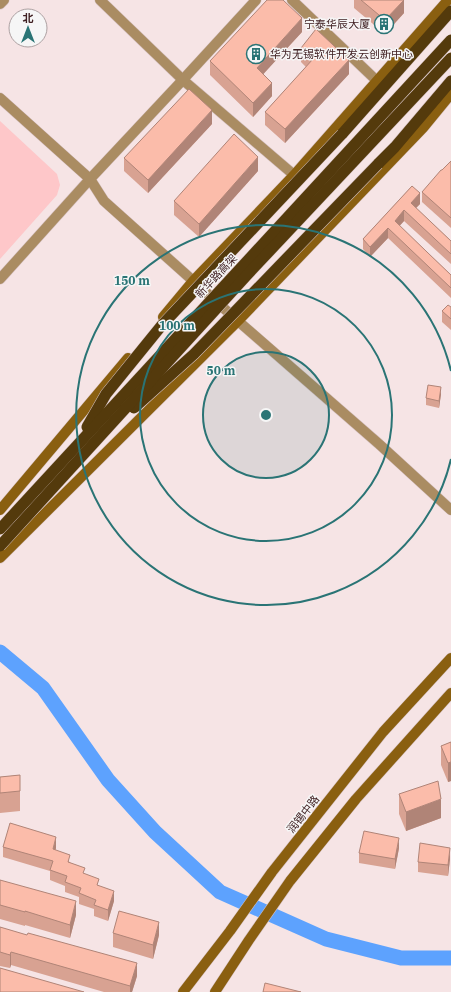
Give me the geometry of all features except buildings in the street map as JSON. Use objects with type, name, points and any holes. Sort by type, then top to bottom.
[{"type":"highway","points":[[80,450],[106,394],[162,325],[342,134],[451,11]]},
{"type":"highway","name":"新华路高架","points":[[0,546],[80,450],[451,40]]},
{"type":"highway","name":"新华路高架","points":[[0,529],[80,450],[242,281],[451,58]]},
{"type":"highway","points":[[80,450],[194,354],[395,147],[451,81]]},
{"type":"main road","points":[[0,510],[193,281],[294,175],[376,80],[448,0]]},
{"type":"main road","points":[[0,558],[238,321],[423,128],[451,94]]},
{"type":"main road","name":"润锡中路","points":[[183,992],[230,931],[272,872],[383,732],[451,658]]},
{"type":"main road","points":[[215,992],[290,881],[356,799],[451,693]]},
{"type":"street","points":[[0,4],[4,0]]},
{"type":"street","points":[[100,0],[183,80],[294,175]]},
{"type":"street","points":[[0,279],[90,179],[256,0]]},
{"type":"street","points":[[292,0],[376,80]]},
{"type":"street","points":[[0,98],[90,179],[104,201],[238,321],[380,444],[451,510]]},
{"type":"shaded area","points":[[0,121],[57,174],[60,185],[57,195],[0,259]]},
{"type":"waterway","points":[[0,652],[43,688],[108,780],[155,832],[220,892],[326,939],[401,958],[451,958]]},
{"type":"place","name":"宁泰华辰大厦","points":[[384,24]]},
{"type":"place","name":"华为无锡软件开发云创新中心","points":[[256,54]]}]
